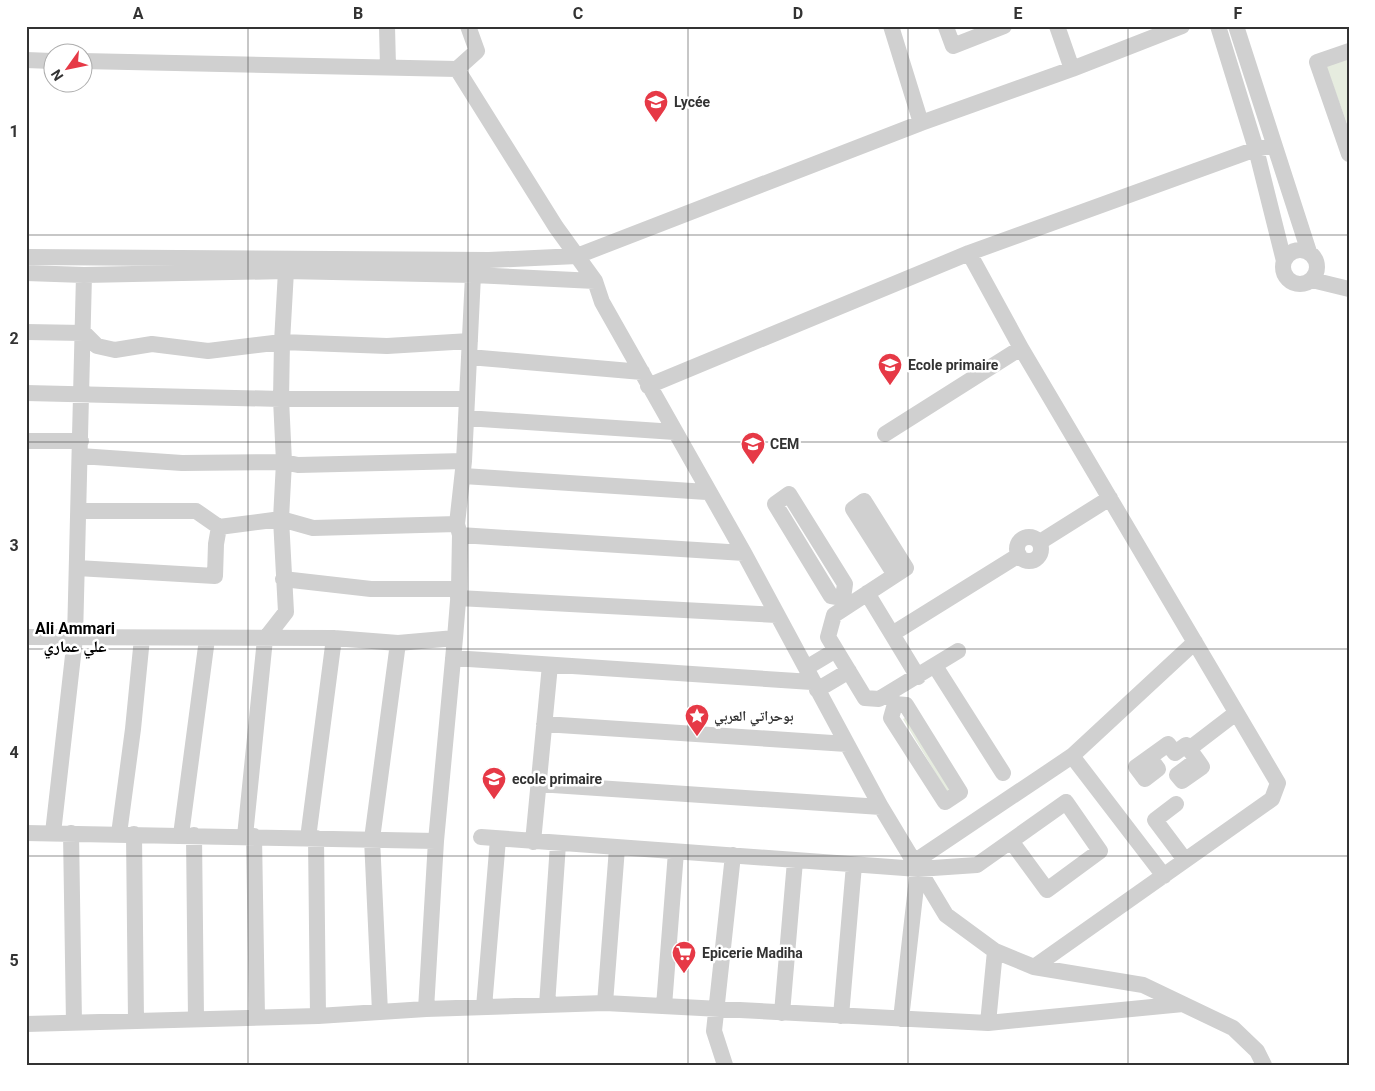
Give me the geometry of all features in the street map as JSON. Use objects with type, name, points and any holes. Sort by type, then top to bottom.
[{"type":"street","points":[[387,26],[388,67]]},
{"type":"street","points":[[92,62],[457,69],[477,51],[468,26]]},
{"type":"street","points":[[891,26],[921,123]]},
{"type":"street","points":[[946,27],[952,46],[1004,26]]},
{"type":"street","points":[[1057,26],[1072,69]]},
{"type":"street","points":[[26,257],[489,260],[577,256],[921,123],[1072,69],[1182,26]]},
{"type":"street","points":[[1218,26],[1256,149],[1284,261],[1285,276],[1290,282],[1305,284],[1312,280],[1317,265],[1309,252],[1236,26]]},
{"type":"street","points":[[1347,145],[1317,62],[1349,51]]},
{"type":"street","points":[[26,60],[42,61]]},
{"type":"street","points":[[457,69],[556,227],[596,281],[602,302],[744,553],[881,807],[946,915],[995,951],[1034,967],[1143,985],[1184,1004],[1233,1028],[1257,1051],[1264,1065]]},
{"type":"street","points":[[26,332],[84,333],[97,346],[115,350],[152,344],[208,351],[282,342],[469,349],[645,379],[969,253],[1274,144]]},
{"type":"street","points":[[1284,261],[1288,254],[1294,250],[1309,252]]},
{"type":"street","points":[[969,253],[1021,348],[1278,783],[1272,799],[1034,967]]},
{"type":"street","points":[[26,273],[84,275],[286,271],[473,275],[596,281]]},
{"type":"street","points":[[257,1017],[250,836],[265,639],[286,612],[281,519],[284,462],[281,399],[286,271]]},
{"type":"street","points":[[54,833],[75,638],[84,275]]},
{"type":"street","points":[[426,1009],[436,841],[458,594],[458,529],[473,275]]},
{"type":"street","points":[[1312,280],[1349,289]]},
{"type":"street","points":[[885,434],[1021,348]]},
{"type":"street","points":[[26,393],[281,399],[467,399]]},
{"type":"street","points":[[466,418],[675,432]]},
{"type":"street","points":[[26,440],[182,463],[284,462],[298,465],[463,469],[708,492]]},
{"type":"street","points":[[788,494],[845,584],[845,602],[831,596],[775,504],[788,494]]},
{"type":"street","points":[[892,634],[1019,555],[1017,550],[1020,540],[1031,537],[1040,542],[1110,498]]},
{"type":"street","points":[[79,511],[196,511],[219,527],[281,519],[313,528],[458,529],[744,553]]},
{"type":"street","points":[[77,568],[215,576],[216,544],[219,527]]},
{"type":"street","points":[[895,575],[867,593],[845,602],[834,615],[828,637],[866,698],[892,699],[906,705],[960,792],[945,802],[892,718],[892,699],[918,677],[958,651]]},
{"type":"street","points":[[283,579],[371,589],[777,615]]},
{"type":"street","points":[[867,593],[918,677]]},
{"type":"street","points":[[26,637],[334,638],[398,643],[455,638]]},
{"type":"street","points":[[136,1020],[126,834],[142,638]]},
{"type":"street","points":[[318,1016],[312,838],[334,638]]},
{"type":"street","points":[[196,1018],[188,835],[208,639]]},
{"type":"street","points":[[901,1019],[916,865],[1072,756],[1195,642]]},
{"type":"street","points":[[380,1012],[372,839],[398,643]]},
{"type":"street","points":[[812,680],[836,650]]},
{"type":"street","points":[[453,658],[812,680],[848,671]]},
{"type":"street","points":[[533,842],[550,665]]},
{"type":"street","points":[[935,666],[1003,773]]},
{"type":"street","points":[[1150,758],[1168,744],[1175,753],[1186,745],[1193,754],[1236,713]]},
{"type":"street","points":[[544,724],[847,744]]},
{"type":"street","points":[[1072,756],[1164,876]]},
{"type":"street","points":[[538,784],[881,807]]},
{"type":"street","points":[[484,1007],[490,838],[854,865],[977,865],[1066,802],[1100,851],[1047,890],[1011,841]]},
{"type":"street","points":[[1176,804],[1155,820],[1186,860]]},
{"type":"street","points":[[26,833],[436,841]]},
{"type":"street","points":[[71,833],[74,1023]]},
{"type":"street","points":[[547,1005],[558,844]]},
{"type":"street","points":[[605,1003],[616,848]]},
{"type":"street","points":[[664,1006],[676,852]]},
{"type":"street","points":[[725,1065],[714,1031],[733,855]]},
{"type":"street","points":[[782,1012],[795,860]]},
{"type":"street","points":[[841,1016],[854,865]]},
{"type":"street","points":[[988,1023],[995,951]]},
{"type":"street","points":[[26,1024],[318,1016],[426,1009],[605,1003],[988,1023],[1184,1004]]},
{"type":"shaded area","points":[[1349,58],[1349,129],[1326,66]]},
{"type":"shaded area","points":[[908,716],[953,789],[947,792],[903,719]]},
{"type":"place","name":"Lycée","points":[[656,123]]},
{"type":"place","name":"Ecole primaire","points":[[890,386]]},
{"type":"place","name":"CEM","points":[[753,465]]},
{"type":"place","name":"بوحراتي العربي","points":[[697,737]]},
{"type":"place","name":"ecole primaire","points":[[494,800]]},
{"type":"place","name":"Epicerie Madiha","points":[[684,974]]},
{"type":"district","name":"Ali Ammari علي عماري","points":[[75,637]]}]
